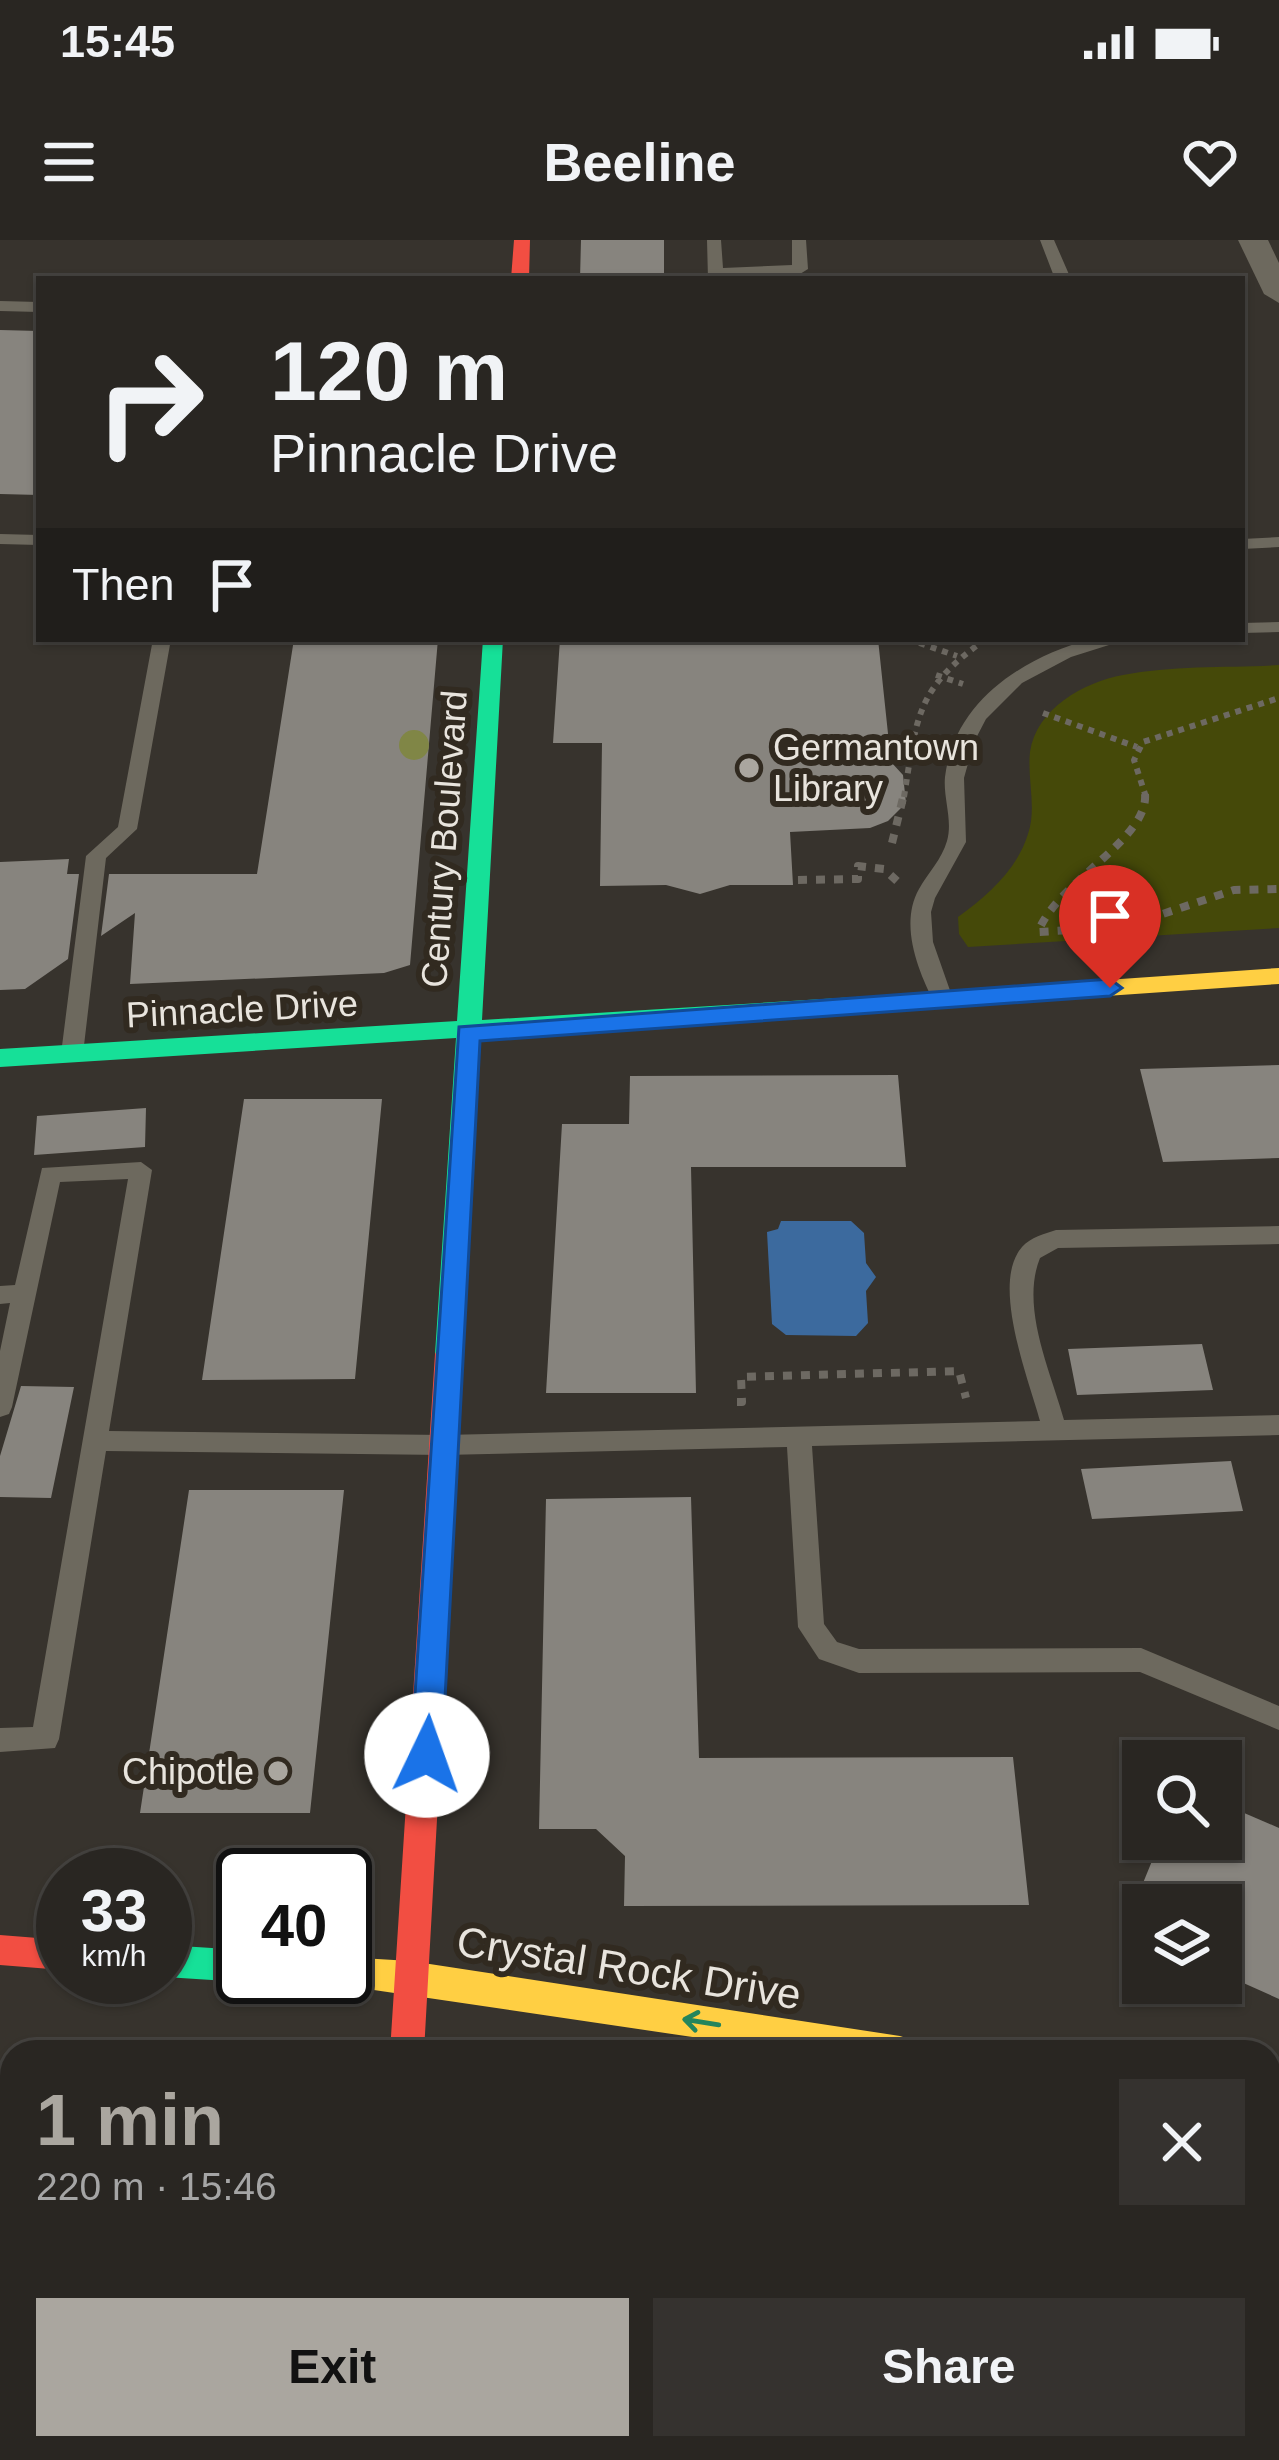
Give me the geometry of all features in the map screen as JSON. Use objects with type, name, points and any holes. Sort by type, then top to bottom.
[{"type":"street","points":[[520,276],[522,240]]},
{"type":"street","points":[[1253,240],[1277,287]]},
{"type":"street","points":[[1245,285],[1277,287]]},
{"type":"street","name":"Century Boulevard","points":[[407,2040],[493,642]]},
{"type":"street","name":"Pinnacle Drive","points":[[0,1058],[468,1033],[1279,976]]},
{"type":"street","points":[[0,1951],[36,1953]]},
{"type":"street","name":"Crystal Rock Drive","points":[[372,1975],[821,2040]]},
{"type":"street","name":"Century Boulevard","points":[[383,2040],[410,1978]]},
{"type":"lane","points":[[714,240],[716,276],[800,269],[799,240]]},
{"type":"lane","points":[[1047,240],[1062,276]]},
{"type":"lane","points":[[0,306],[36,307]]},
{"type":"lane","points":[[0,539],[36,540]]},
{"type":"lane","points":[[1245,544],[1279,542]]},
{"type":"lane","points":[[1245,628],[1279,627]]},
{"type":"lane","points":[[72,1054],[96,856],[128,830],[162,642]]},
{"type":"lane","points":[[942,999],[922,945],[920,913],[958,836],[955,772],[972,724],[995,696],[1038,660],[1107,642]]},
{"type":"lane","points":[[0,1407],[12,1294],[50,1174],[141,1170],[45,1739],[0,1740]]},
{"type":"lane","points":[[1055,1431],[1023,1303],[1026,1260],[1036,1246],[1057,1240],[1279,1235]]},
{"type":"lane","points":[[96,1441],[444,1445],[1279,1425]]},
{"type":"lane","points":[[799,1436],[811,1627],[828,1651],[859,1661],[1141,1660],[1279,1718]]},
{"type":"path","points":[[917,642],[957,656]]},
{"type":"path","points":[[892,843],[907,802],[915,706],[936,675],[981,642]]},
{"type":"path","points":[[936,675],[971,687]]},
{"type":"path","points":[[1043,713],[1138,747],[1169,732],[1279,698]]},
{"type":"path","points":[[1138,747],[1134,760],[1146,799],[1140,822],[1061,894],[1038,932],[1124,927],[1234,890],[1279,889]]},
{"type":"path","points":[[798,880],[858,879],[858,866],[876,868],[897,879],[893,898]]},
{"type":"path","points":[[719,1402],[742,1402],[741,1376],[959,1371],[963,1398],[986,1397]]},
{"type":"shaded area","points":[[1279,665],[1279,928],[968,947],[959,934],[958,917],[1000,881],[1023,847],[1032,814],[1030,752],[1034,737],[1064,700],[1123,675]]},
{"type":"water","points":[[781,1221],[851,1221],[864,1233],[866,1263],[876,1277],[866,1291],[868,1323],[856,1336],[786,1335],[772,1324],[767,1232],[778,1229]]},
{"type":"building","points":[[581,240],[664,240],[664,276],[580,276]]},
{"type":"building","points":[[0,330],[36,331],[36,495],[0,494]]},
{"type":"building","points":[[294,642],[438,642],[410,965],[384,973],[130,984],[135,913],[101,936],[109,874],[257,874]]},
{"type":"building","name":"Germantown Library","points":[[560,642],[878,642],[891,762],[903,775],[906,803],[888,821],[870,828],[790,832],[793,885],[730,885],[700,894],[666,885],[600,886],[602,743],[553,743]]},
{"type":"building","points":[[69,859],[67,874],[79,874],[68,959],[25,989],[0,990],[0,862]]},
{"type":"building","points":[[1279,1065],[1279,1158],[1163,1162],[1140,1069]]},
{"type":"building","points":[[898,1075],[906,1167],[691,1167],[696,1393],[546,1393],[562,1124],[629,1124],[630,1076]]},
{"type":"building","points":[[244,1099],[382,1099],[355,1379],[202,1380]]},
{"type":"building","points":[[146,1108],[145,1147],[34,1155],[37,1116]]},
{"type":"building","points":[[1202,1344],[1213,1390],[1077,1395],[1068,1349]]},
{"type":"building","points":[[21,1386],[74,1387],[51,1498],[0,1497],[0,1456]]},
{"type":"building","points":[[1231,1461],[1243,1511],[1092,1519],[1081,1469]]},
{"type":"building","points":[[189,1490],[344,1490],[310,1813],[140,1813]]},
{"type":"building","points":[[691,1497],[699,1758],[1013,1757],[1029,1905],[624,1906],[625,1856],[596,1829],[539,1829],[546,1499]]},
{"type":"building","points":[[1242,1812],[1279,1828],[1279,1999],[1242,1982],[1242,1884],[1143,1884],[1152,1860],[1242,1860]]},
{"type":"traffic: fast","points":[[449,1354],[493,642]]},
{"type":"traffic: fast","points":[[0,1058],[888,1003]]},
{"type":"traffic: fast","points":[[192,1963],[216,1964]]},
{"type":"traffic: slow","points":[[888,1003],[1279,976]]},
{"type":"traffic: slow","points":[[372,1975],[822,2040]]},
{"type":"traffic: jam","points":[[520,276],[522,240]]},
{"type":"traffic: jam","points":[[408,2040],[449,1354]]},
{"type":"traffic: jam","points":[[0,1950],[36,1953]]},
{"type":"place","name":"Germantown Library","points":[[749,768]]},
{"type":"place","name":"Chipotle","points":[[278,1771]]},
{"type":"route","points":[[427,1755],[468,1033],[1110,988]]}]
